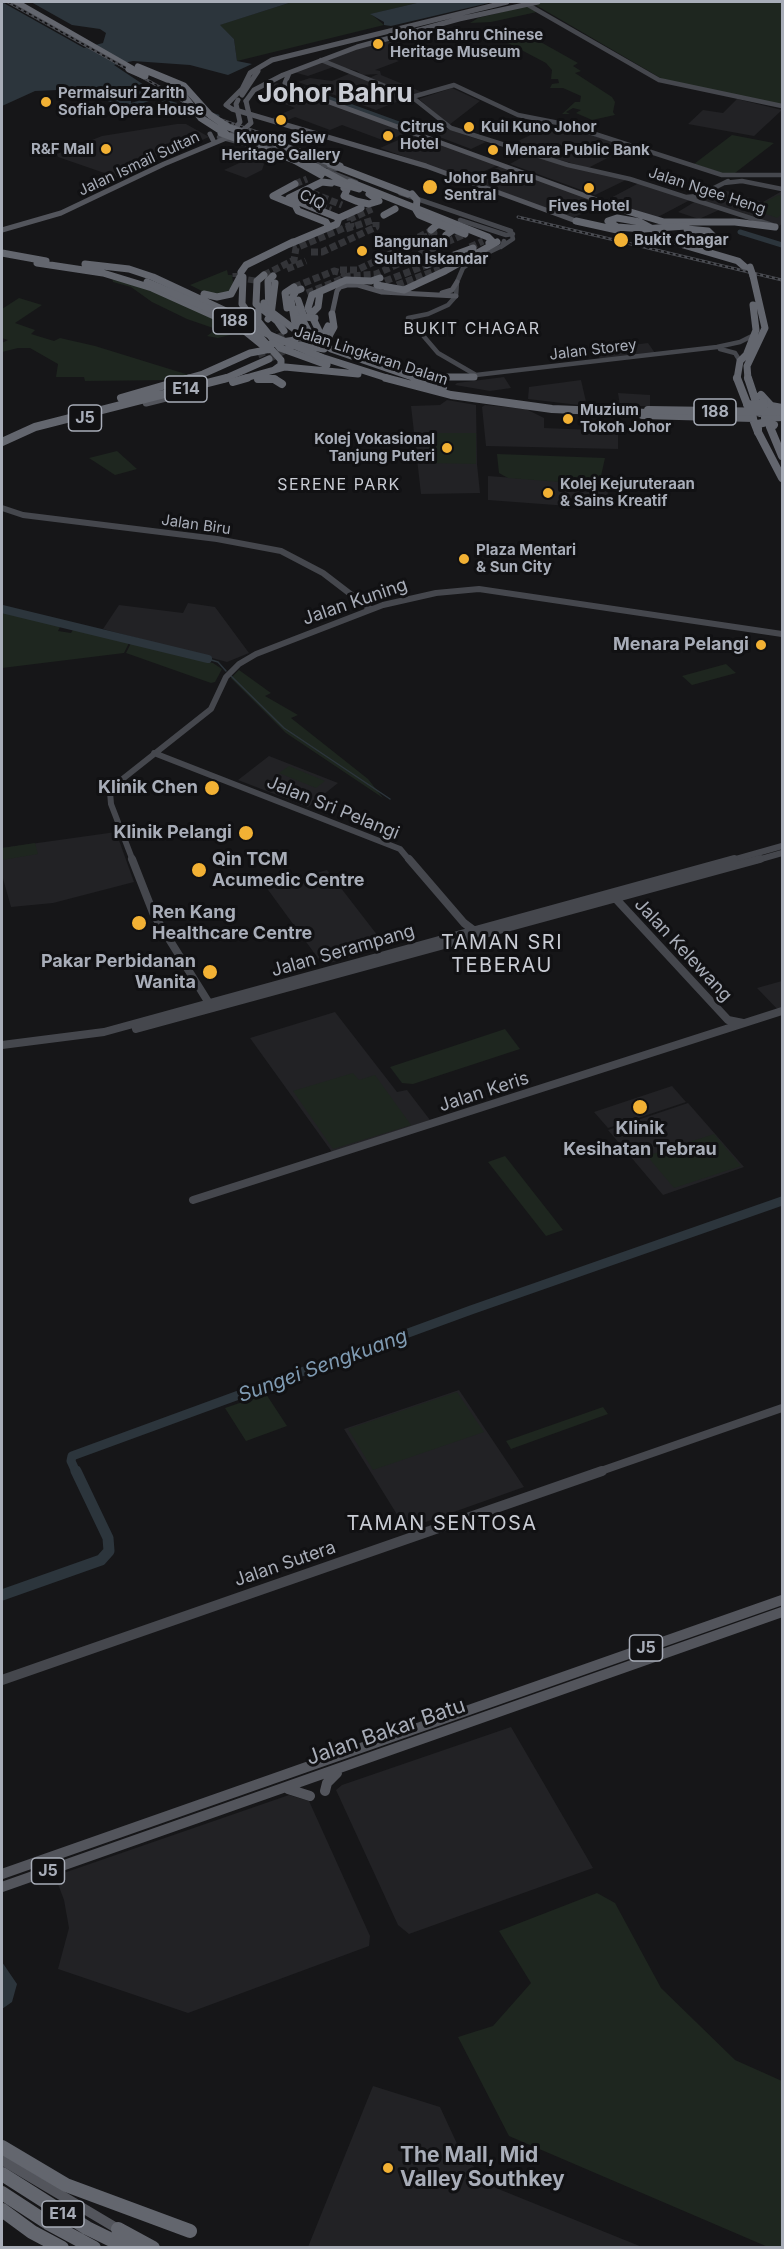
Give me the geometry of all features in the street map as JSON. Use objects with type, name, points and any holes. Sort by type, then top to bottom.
[{"type":"highway","points":[[13,2],[133,68],[176,88],[201,118],[223,133],[300,159],[379,201],[367,204],[356,201],[344,196],[347,190],[344,188]]},
{"type":"highway","points":[[21,2],[73,36],[169,87],[209,128],[294,160],[335,182],[378,197],[381,202],[373,208]]},
{"type":"highway","points":[[133,68],[179,86],[190,95],[205,114],[224,129],[318,160],[408,194],[413,200],[416,215],[446,233]]},
{"type":"highway","points":[[133,68],[184,86],[220,123],[407,192],[415,196],[416,210],[419,215],[465,234]]},
{"type":"highway","points":[[283,153],[336,181],[375,193],[392,203],[394,213],[386,216]]},
{"type":"highway","points":[[318,160],[337,170],[357,185],[498,243],[404,290],[386,285],[346,280],[310,298],[308,308],[318,328],[321,342],[331,349],[467,393]]},
{"type":"highway","name":"CIQ","points":[[329,228],[327,223],[298,211],[296,206],[273,194],[310,186],[289,197],[291,200],[347,214]]},
{"type":"highway","name":"CIQ","points":[[306,238],[337,224],[347,214],[361,208],[339,206],[347,214]]},
{"type":"highway","points":[[627,211],[664,222],[752,221],[780,228]]},
{"type":"highway","points":[[627,211],[648,228],[675,242],[738,261],[749,272]]},
{"type":"highway","points":[[616,227],[608,221],[612,218],[625,219],[681,241],[737,257],[749,272],[760,352],[753,373],[754,381],[783,478]]},
{"type":"highway","points":[[576,221],[617,230],[731,226],[780,228]]},
{"type":"highway","points":[[648,228],[664,222]]},
{"type":"highway","points":[[648,228],[677,230],[686,227],[708,231],[715,238],[711,242],[701,244],[681,241]]},
{"type":"highway","points":[[271,350],[295,340],[279,323],[242,302],[243,267],[306,238]]},
{"type":"highway","points":[[269,255],[289,243],[306,238]]},
{"type":"highway","points":[[430,266],[470,248],[430,266]]},
{"type":"highway","name":"Jalan Lingkaran Dalam","points":[[2,253],[115,270],[149,281],[269,336],[402,380],[534,404],[648,412]]},
{"type":"highway","name":"Jalan Lingkaran Dalam","points":[[2,259],[107,271],[149,281]]},
{"type":"highway","points":[[63,263],[113,267],[141,273],[217,297],[231,294],[256,261]]},
{"type":"highway","points":[[37,263],[131,280],[242,328],[259,344],[271,350],[411,386]]},
{"type":"highway","points":[[269,317],[258,306],[255,301],[257,281],[264,275],[259,281],[257,312],[271,350]]},
{"type":"highway","points":[[243,277],[249,301],[323,354]]},
{"type":"highway","points":[[257,312],[264,282],[274,279],[269,317],[271,350]]},
{"type":"highway","points":[[167,282],[239,314],[282,363],[274,370]]},
{"type":"highway","points":[[288,331],[286,290],[301,289]]},
{"type":"highway","points":[[288,331],[292,311],[291,300],[296,291],[301,289]]},
{"type":"highway","points":[[301,289],[296,300],[298,313],[309,336],[318,328]]},
{"type":"highway","points":[[296,300],[304,317],[313,315],[324,321],[326,340],[333,347],[449,390]]},
{"type":"highway","points":[[221,320],[232,321],[239,314],[257,312],[265,307],[302,335],[314,339],[329,336],[334,327],[332,314]]},
{"type":"highway","points":[[292,311],[306,333],[312,335],[324,334],[328,326],[328,319],[332,314]]},
{"type":"highway","points":[[246,355],[253,345],[253,336]]},
{"type":"highway","points":[[758,337],[740,361],[736,373],[739,384],[764,414],[765,446],[783,478]]},
{"type":"highway","points":[[758,337],[747,366],[750,386],[783,456]]},
{"type":"highway","points":[[246,355],[301,345],[323,354],[435,383]]},
{"type":"highway","name":"E14","points":[[2,443],[35,428],[220,381],[271,350]]},
{"type":"highway","name":"E14","points":[[2,435],[36,422],[220,375],[271,350]]},
{"type":"highway","name":"Jalan Lingkaran Dalam","points":[[323,354],[411,386],[499,403],[564,410],[764,414]]},
{"type":"highway","points":[[747,354],[741,374],[783,442]]},
{"type":"highway","name":"J5","points":[[117,400],[212,371],[246,355]]},
{"type":"highway","points":[[274,370],[290,366],[365,375]]},
{"type":"highway","name":"J5","points":[[166,398],[274,370]]},
{"type":"highway","points":[[435,383],[432,378],[434,377],[474,377]]},
{"type":"highway","points":[[246,379],[274,379],[282,384]]},
{"type":"highway","points":[[127,403],[166,398]]},
{"type":"highway","points":[[480,404],[499,403]]},
{"type":"highway","points":[[731,414],[742,408],[764,414]]},
{"type":"highway","points":[[602,409],[731,414],[747,421],[764,414]]},
{"type":"highway","points":[[564,410],[764,414]]},
{"type":"highway","points":[[2,2147],[66,2185],[190,2231]]},
{"type":"highway","name":"E14","points":[[2,2174],[87,2228],[128,2247]]},
{"type":"highway","name":"E14","points":[[2,2193],[48,2223],[94,2247]]},
{"type":"highway","points":[[2,2210],[32,2232],[62,2247]]},
{"type":"highway","points":[[118,2229],[153,2247]]},
{"type":"main road","points":[[507,2],[283,56],[250,73],[242,89],[226,105],[232,109],[426,166],[576,221]]},
{"type":"main road","points":[[264,84],[321,60],[397,35],[525,3],[538,2]]},
{"type":"main road","points":[[462,25],[473,16]]},
{"type":"main road","points":[[393,28],[389,32],[397,35],[419,35]]},
{"type":"main road","points":[[374,33],[387,35],[381,40]]},
{"type":"main road","points":[[238,133],[250,123],[246,101],[252,92],[271,78],[260,68]]},
{"type":"main road","points":[[238,133],[241,117],[236,104],[260,68]]},
{"type":"main road","points":[[251,83],[258,76],[285,74]]},
{"type":"main road","points":[[229,100],[232,106],[245,105],[285,74]]},
{"type":"main road","points":[[285,74],[285,83],[291,88],[627,211]]},
{"type":"main road","name":"Jalan Ismail Sultan","points":[[2,229],[51,213],[158,162],[217,138],[238,133]]},
{"type":"main road","points":[[217,138],[233,142]]},
{"type":"main road","name":"Jalan Ismail Sultan","points":[[2,229],[56,215],[217,138]]},
{"type":"main road","points":[[44,226],[41,224],[56,215]]},
{"type":"main road","points":[[2,229],[34,228],[36,224],[50,219]]},
{"type":"main road","points":[[433,295],[450,291],[457,282]]},
{"type":"main road","points":[[313,315],[329,315],[339,287],[350,284],[382,292],[386,285],[433,295],[455,295]]},
{"type":"main road","points":[[332,314],[334,298]]},
{"type":"main road","name":"J5","points":[[2,443],[47,428],[166,398]]},
{"type":"main road","name":"Jalan Bakar Batu","points":[[2,1874],[783,1600]]},
{"type":"main road","name":"Jalan Bakar Batu","points":[[2,1887],[284,1788],[305,1778],[318,1777],[783,1612]]},
{"type":"main road","points":[[283,1775],[305,1778],[327,1760]]},
{"type":"main road","points":[[325,1791],[330,1779],[345,1767]]},
{"type":"main road","points":[[284,1788],[299,1790],[310,1796]]},
{"type":"main road","points":[[2,2160],[118,2229]]},
{"type":"street","points":[[525,3],[659,80],[783,106]]},
{"type":"street","name":"Jalan Ngee Heng","points":[[321,60],[412,97],[441,123],[453,129],[568,165],[630,179],[682,197],[695,199],[752,221]]},
{"type":"street","points":[[412,97],[454,86],[518,115],[564,124],[722,175],[783,175]]},
{"type":"street","points":[[436,91],[450,89],[463,91]]},
{"type":"street","points":[[238,133],[485,238],[507,242]]},
{"type":"street","points":[[217,138],[283,153],[443,210],[510,230],[513,234]]},
{"type":"street","points":[[243,144],[243,140],[252,140]]},
{"type":"street","points":[[722,175],[728,179],[724,183]]},
{"type":"street","points":[[695,199],[737,176]]},
{"type":"street","points":[[724,183],[747,181],[783,189]]},
{"type":"street","points":[[485,238],[513,234]]},
{"type":"street","points":[[455,295],[461,271],[466,265],[502,246],[513,234]]},
{"type":"street","points":[[507,242],[467,266],[455,295],[448,305],[438,311],[409,319],[438,353],[476,375],[535,369]]},
{"type":"street","name":"Jalan Storey","points":[[535,369],[730,345],[758,337]]},
{"type":"street","name":"Jalan Storey","points":[[535,369],[718,348],[735,353],[740,361]]},
{"type":"street","name":"Jalan Biru","points":[[2,508],[23,515],[218,539],[281,552],[315,568],[370,609]]},
{"type":"street","name":"Jalan Kuning","points":[[211,1006],[154,915],[111,804],[110,792],[148,756],[211,709],[226,676],[239,664],[255,654],[370,609],[436,593],[486,589],[783,635]]},
{"type":"street","name":"Jalan Sri Pelangi","points":[[154,753],[400,849],[474,930],[483,936]]},
{"type":"street","name":"Jalan Serampang","points":[[2,1045],[49,1041],[104,1032],[211,1006],[483,936],[583,904],[783,846]]},
{"type":"street","name":"Jalan Serampang","points":[[211,1006],[549,908],[616,899],[783,853]]},
{"type":"street","name":"Jalan Kelewang","points":[[616,899],[691,982],[729,1020],[744,1023]]},
{"type":"street","name":"Jalan Keris","points":[[194,1200],[783,1011]]},
{"type":"street","name":"Jalan Kelewang","points":[[720,1032],[727,1026],[729,1020]]},
{"type":"street","name":"Jalan Sutera","points":[[2,1680],[783,1408]]},
{"type":"shaded area","points":[[2,2],[84,48],[103,43],[106,33],[100,29],[72,25],[31,2],[292,2],[220,25],[234,39],[237,61],[252,64],[228,75],[190,65],[133,61],[114,65],[150,89],[131,99],[131,103],[162,94],[166,95],[129,108],[80,92],[79,89],[35,91],[2,106]]},
{"type":"shaded area","points":[[292,2],[421,2],[371,14],[384,25],[237,61],[234,39],[219,25]]},
{"type":"shaded area","points":[[421,2],[493,2],[391,26],[384,25],[384,22],[370,14]]},
{"type":"shaded area","points":[[545,2],[782,2],[782,105],[664,80],[534,4]]},
{"type":"shaded area","points":[[527,6],[537,12],[491,22],[470,23],[478,18]]},
{"type":"shaded area","points":[[487,34],[537,40],[578,63],[573,66],[581,71],[575,73],[612,97],[615,102],[613,112],[615,115],[592,120],[576,113],[581,110],[573,108],[566,112],[570,114],[562,114],[575,102],[580,102],[581,96],[563,88],[550,88],[552,84],[559,83],[558,79],[551,79],[552,70],[546,63],[510,44],[488,37]]},
{"type":"shaded area","points":[[388,41],[411,52],[392,58],[399,61],[375,70],[380,71],[381,75],[422,92],[376,110],[298,82],[310,78],[332,81],[351,73],[367,79],[378,74],[362,75],[357,71],[336,66],[308,76],[293,72],[359,48]]},
{"type":"shaded area","points":[[276,83],[407,133],[385,141],[342,125],[330,130],[295,117],[283,122],[272,118],[295,108],[260,94]]},
{"type":"shaded area","points":[[452,88],[480,101],[449,125],[419,99]]},
{"type":"shaded area","points":[[737,99],[782,110],[754,136],[688,124],[703,110],[723,113]]},
{"type":"shaded area","points":[[555,123],[629,147],[588,168],[510,145]]},
{"type":"shaded area","name":"R&F Mall","points":[[186,124],[209,137],[116,177],[58,157],[57,154],[102,136]]},
{"type":"shaded area","points":[[440,125],[486,142],[471,149],[421,130]]},
{"type":"shaded area","points":[[412,134],[498,165],[467,179],[380,148]]},
{"type":"shaded area","points":[[732,135],[774,143],[731,176],[694,164]]},
{"type":"shaded area","points":[[528,154],[628,179],[595,195],[510,164]]},
{"type":"shaded area","points":[[257,155],[264,164],[262,170],[246,178],[224,170]]},
{"type":"shaded area","points":[[501,166],[606,205],[571,218],[471,180]]},
{"type":"shaded area","points":[[639,183],[690,200],[656,218],[605,201]]},
{"type":"shaded area","points":[[717,188],[763,202],[782,191],[782,224],[777,227],[719,210],[699,219],[678,212]]},
{"type":"shaded area","points":[[778,195],[782,196],[782,214],[777,218],[753,209]]},
{"type":"shaded area","points":[[227,270],[228,275],[232,275],[234,289],[229,292],[210,295],[190,285]]},
{"type":"shaded area","points":[[112,277],[145,287],[237,328],[246,335],[234,334],[218,338],[207,336],[216,329],[187,319],[152,302],[131,287],[113,282]]},
{"type":"shaded area","points":[[19,298],[42,305],[15,323],[35,330],[31,334],[54,341],[60,338],[95,346],[189,375],[174,380],[85,381],[84,377],[56,377],[58,364],[30,348],[2,352],[2,343],[8,340],[2,338],[2,309]]},
{"type":"shaded area","points":[[648,343],[655,353],[600,359],[594,350]]},
{"type":"shaded area","points":[[504,377],[511,388],[490,391],[455,385],[457,383]]},
{"type":"shaded area","points":[[581,380],[587,406],[528,399],[529,387]]},
{"type":"shaded area","points":[[618,393],[650,395],[650,406],[620,406]]},
{"type":"shaded area","name":"Kolej Vokasional Tanjung Puteri","points":[[447,400],[476,405],[480,493],[421,494],[411,406],[440,405]]},
{"type":"shaded area","points":[[485,405],[526,409],[544,418],[544,428],[618,431],[618,449],[486,446],[482,407]]},
{"type":"shaded area","points":[[429,433],[476,433],[476,464],[428,463]]},
{"type":"shaded area","points":[[117,451],[137,469],[115,475],[89,458]]},
{"type":"shaded area","points":[[497,454],[605,458],[599,485],[508,478],[499,473]]},
{"type":"shaded area","name":"Kolej Kejuruteraan & Sains Kreatif","points":[[488,476],[607,485],[609,509],[488,500]]},
{"type":"shaded area","points":[[188,603],[215,607],[249,653],[227,662],[103,629],[119,605],[183,613]]},
{"type":"shaded area","points":[[2,610],[61,625],[58,631],[71,633],[74,628],[129,643],[124,653],[2,668]]},
{"type":"shaded area","points":[[131,643],[213,663],[222,669],[215,682],[211,683],[126,653]]},
{"type":"shaded area","points":[[726,664],[736,673],[692,685],[682,676]]},
{"type":"shaded area","points":[[239,670],[271,693],[265,696],[298,715],[291,718],[368,779],[383,798],[286,733],[231,678]]},
{"type":"shaded area","points":[[269,756],[338,783],[308,807],[238,780]]},
{"type":"shaded area","points":[[289,766],[325,781],[316,788],[279,773]]},
{"type":"shaded area","points":[[116,832],[134,882],[53,903],[11,907],[2,875],[2,848]]},
{"type":"shaded area","points":[[35,843],[38,854],[2,860],[2,848]]},
{"type":"shaded area","points":[[327,870],[378,936],[363,940],[371,951],[323,965],[266,887]]},
{"type":"shaded area","points":[[782,981],[782,1011],[780,1012],[757,988]]},
{"type":"shaded area","points":[[335,1012],[397,1092],[407,1090],[430,1120],[332,1152],[250,1038]]},
{"type":"shaded area","points":[[505,1029],[520,1049],[413,1084],[402,1083],[390,1067]]},
{"type":"shaded area","points":[[353,1073],[359,1080],[375,1075],[411,1125],[333,1149],[293,1091]]},
{"type":"shaded area","name":"Klinik Kesihatan Tebrau","points":[[672,1086],[686,1102],[608,1128],[594,1112]]},
{"type":"shaded area","points":[[688,1103],[744,1167],[663,1195],[608,1130]]},
{"type":"shaded area","points":[[714,1134],[741,1166],[674,1188],[647,1156]]},
{"type":"shaded area","points":[[505,1156],[563,1230],[546,1236],[488,1162]]},
{"type":"shaded area","points":[[459,1390],[524,1487],[406,1529],[344,1429]]},
{"type":"shaded area","points":[[457,1392],[484,1432],[373,1470],[348,1429]]},
{"type":"shaded area","points":[[266,1394],[287,1426],[246,1441],[225,1408]]},
{"type":"shaded area","points":[[603,1407],[608,1414],[511,1449],[506,1441]]},
{"type":"shaded area","points":[[511,1727],[593,1868],[409,1934],[398,1925],[336,1790],[342,1785]]},
{"type":"shaded area","points":[[289,1795],[309,1801],[370,1936],[369,1946],[188,2013],[58,1969],[69,1928],[64,1900],[55,1876]]},
{"type":"shaded area","points":[[597,1893],[615,1903],[661,1988],[735,2060],[782,2081],[782,2247],[768,2247],[509,2136],[458,2037],[493,2026],[531,1983],[499,1931]]},
{"type":"shaded area","points":[[2,1962],[17,1984],[12,2002],[2,2009]]},
{"type":"shaded area","points":[[373,2086],[440,2107],[459,2148],[469,2162],[496,2188],[642,2247],[308,2247]]},
{"type":"waterway","points":[[295,86],[402,125]]},
{"type":"waterway","points":[[159,99],[185,107]]},
{"type":"waterway","points":[[200,111],[218,116]]},
{"type":"waterway","points":[[740,232],[782,245]]},
{"type":"waterway","points":[[2,609],[208,659]]},
{"type":"waterway","points":[[208,659],[218,662],[226,671]]},
{"type":"waterway","points":[[230,675],[284,728],[390,799]]},
{"type":"waterway","name":"Sungei Sengkuang","points":[[76,1472],[71,1461],[72,1456],[471,1310],[782,1201]]},
{"type":"waterway","name":"Sungei Sengkuang","points":[[2,1595],[101,1560],[109,1551],[108,1538],[76,1471]]},
{"type":"tunnel","points":[[295,184],[307,179]]},
{"type":"tunnel","points":[[312,193],[342,205]]},
{"type":"tunnel","points":[[301,198],[331,210]]},
{"type":"tunnel","points":[[264,275],[294,260],[296,248],[351,225],[350,219],[372,209]]},
{"type":"tunnel","points":[[346,229],[373,220]]},
{"type":"tunnel","points":[[311,252],[322,252],[376,227],[376,222]]},
{"type":"tunnel","points":[[433,230],[434,233],[407,246],[406,243],[433,230]]},
{"type":"tunnel","points":[[307,293],[349,276],[376,274],[465,234]]},
{"type":"tunnel","points":[[470,247],[483,241]]},
{"type":"tunnel","points":[[340,270],[357,270],[407,246]]},
{"type":"tunnel","points":[[287,269],[306,261]]},
{"type":"tunnel","points":[[385,281],[427,265]]},
{"type":"tunnel","points":[[397,285],[440,269]]},
{"type":"tunnel","points":[[289,295],[294,287],[334,271],[345,274]]},
{"type":"tunnel","points":[[251,283],[252,277]]},
{"type":"tunnel","points":[[258,355],[280,345],[282,340],[278,330]]},
{"type":"tunnel","points":[[269,359],[302,341],[309,332]]},
{"type":"railway","points":[[8,2],[174,95],[198,112],[278,139]]},
{"type":"railway","points":[[518,217],[782,280]]},
{"type":"place","name":"Johor Bahru Chinese Heritage Museum","points":[[378,44]]},
{"type":"place","name":"Permaisuri Zarith Sofiah Opera House","points":[[46,102]]},
{"type":"place","name":"Kwong Siew Heritage Gallery","points":[[281,120]]},
{"type":"place","name":"Kuil Kuno Johor","points":[[469,127]]},
{"type":"place","name":"Citrus Hotel","points":[[388,136]]},
{"type":"place","name":"R&F Mall","points":[[106,149]]},
{"type":"place","name":"Menara Public Bank","points":[[493,150]]},
{"type":"place","name":"Johor Bahru Sentral","points":[[430,187]]},
{"type":"place","name":"Fives Hotel","points":[[589,188]]},
{"type":"place","name":"Bukit Chagar","points":[[621,240]]},
{"type":"place","name":"Bangunan Sultan Iskandar","points":[[362,251]]},
{"type":"place","name":"Muzium Tokoh Johor","points":[[568,419]]},
{"type":"place","name":"Kolej Vokasional Tanjung Puteri","points":[[447,448]]},
{"type":"place","name":"Kolej Kejuruteraan & Sains Kreatif","points":[[548,493]]},
{"type":"place","name":"Plaza Mentari & Sun City","points":[[464,559]]},
{"type":"place","name":"Menara Pelangi","points":[[761,645]]},
{"type":"place","name":"Klinik Chen","points":[[212,788]]},
{"type":"place","name":"Klinik Pelangi","points":[[246,833]]},
{"type":"place","name":"Qin TCM Acumedic Centre","points":[[199,870]]},
{"type":"place","name":"Ren Kang Healthcare Centre","points":[[139,923]]},
{"type":"place","name":"Pakar Perbidanan Wanita","points":[[210,972]]},
{"type":"place","name":"Klinik Kesihatan Tebrau","points":[[640,1107]]},
{"type":"place","name":"The Mall, Mid Valley Southkey","points":[[388,2168]]},
{"type":"district","name":"Johor Bahru","points":[[335,94]]},
{"type":"district","name":"BUKIT CHAGAR","points":[[472,329]]},
{"type":"district","name":"SERENE PARK","points":[[339,485]]},
{"type":"district","name":"TAMAN SRI TEBERAU","points":[[502,954]]},
{"type":"district","name":"TAMAN SENTOSA","points":[[442,1524]]}]
